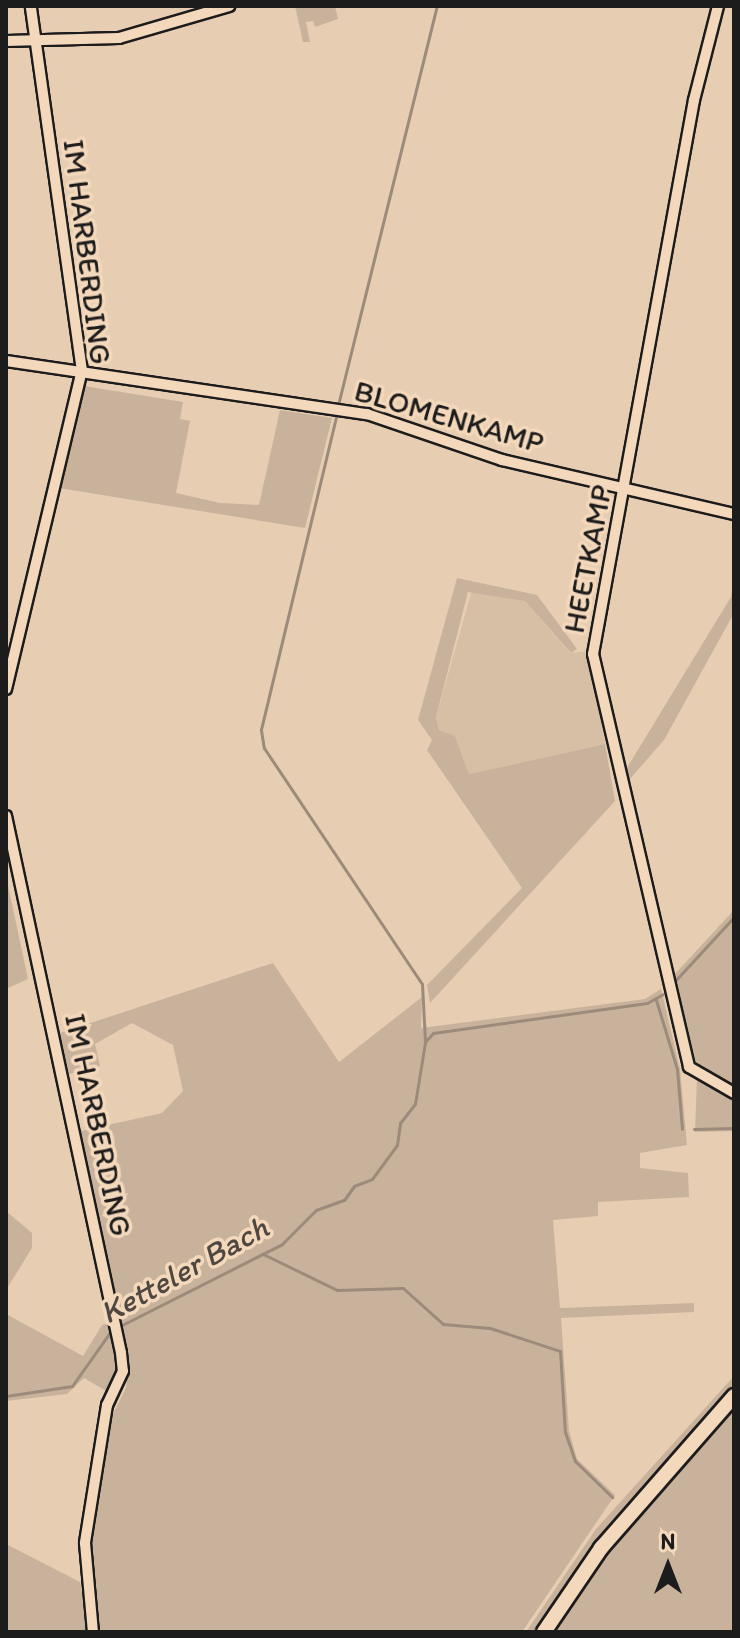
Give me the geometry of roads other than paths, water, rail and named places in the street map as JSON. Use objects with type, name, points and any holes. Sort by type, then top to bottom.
[{"type":"main road","points":[[544,1632],[601,1548],[734,1396]]},
{"type":"street","name":"IM HARBERDING","points":[[6,689],[82,371],[31,6]]},
{"type":"street","points":[[6,41],[119,38],[229,6]]},
{"type":"street","name":"HEETKAMP","points":[[718,6],[694,100],[627,490],[593,654],[689,1067],[734,1093]]},
{"type":"street","name":"BLOMENKAMP","points":[[6,361],[367,414],[502,460],[734,514]]},
{"type":"street","name":"IM HARBERDING","points":[[6,816],[118,1335],[123,1371],[107,1405],[85,1543],[93,1632]]},
{"type":"waterway","points":[[338,405],[437,6]]},
{"type":"waterway","points":[[336,417],[261,730],[264,748],[422,984],[425,1042]]},
{"type":"waterway","name":"Ketteler Bach","points":[[674,982],[734,917]]},
{"type":"waterway","name":"Ketteler Bach","points":[[118,1327],[282,1244],[316,1210],[344,1200],[354,1186],[372,1179],[397,1145],[400,1123],[415,1104],[425,1042],[433,1033],[647,1003],[663,994]]},
{"type":"waterway","points":[[656,1000],[677,1069],[682,1129]]},
{"type":"waterway","points":[[694,1129],[734,1128]]},
{"type":"waterway","points":[[263,1254],[337,1290],[403,1288],[443,1324],[490,1328],[560,1351],[565,1432],[575,1461],[612,1497]]},
{"type":"waterway","name":"Ketteler Bach","points":[[6,1396],[72,1386],[111,1331]]}]
